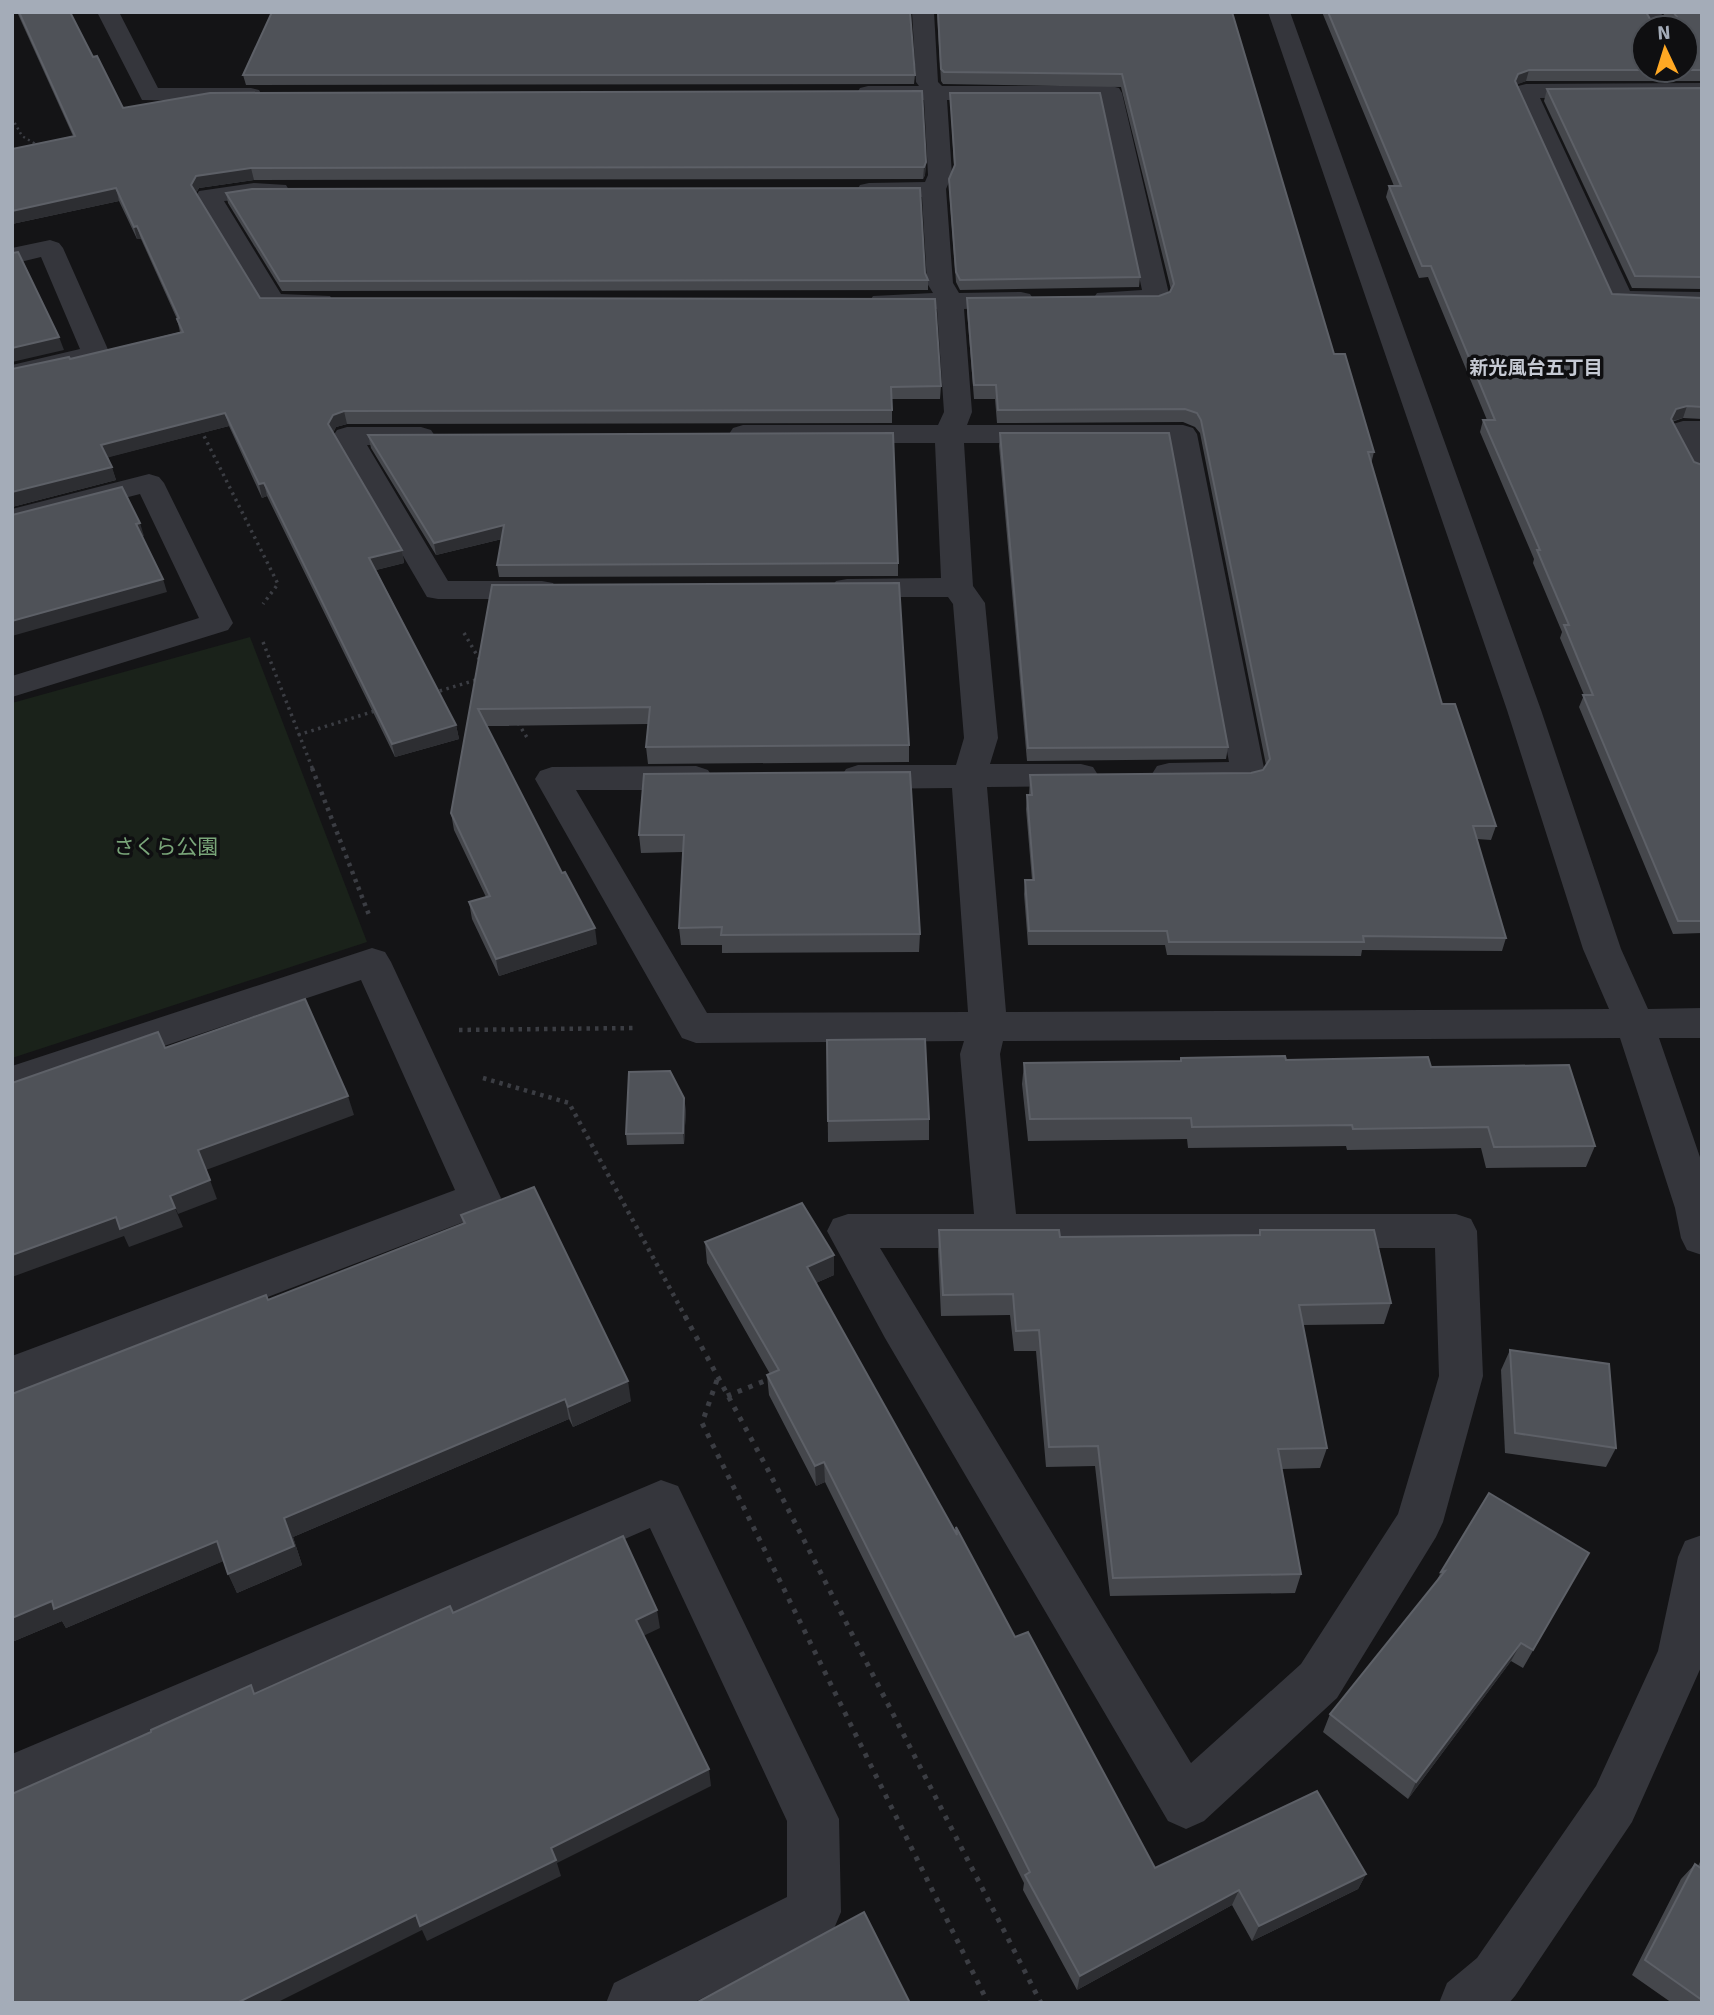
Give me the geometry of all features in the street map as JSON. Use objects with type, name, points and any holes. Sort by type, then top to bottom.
[{"type":"street","points":[[108,12],[150,95],[274,94]]},
{"type":"street","points":[[923,12],[927,82],[935,93],[940,176],[934,189],[940,283],[950,301],[958,412],[949,433],[957,587],[969,603],[981,738],[969,777],[988,1024],[981,1054],[997,1232]]},
{"type":"street","points":[[1279,12],[1524,710],[1602,949],[1635,1024],[1696,1208],[1702,1238]]},
{"type":"street","points":[[1696,88],[1525,91],[1620,299],[1702,300]]},
{"type":"street","points":[[842,93],[1111,93],[1157,298],[1074,299]]},
{"type":"street","points":[[850,190],[934,189]]},
{"type":"street","points":[[295,190],[254,190],[208,196],[274,302],[341,302]]},
{"type":"street","points":[[12,256],[50,248],[96,354],[12,373]]},
{"type":"street","points":[[856,302],[1047,300]]},
{"type":"street","points":[[1702,430],[1683,430],[1702,467]]},
{"type":"street","points":[[710,434],[1183,433],[1248,773],[827,778]]},
{"type":"street","points":[[445,436],[347,436],[438,590],[578,589]]},
{"type":"street","points":[[12,518],[149,483],[217,623],[12,687]]},
{"type":"street","points":[[815,588],[957,587]]},
{"type":"street","points":[[731,778],[552,779],[696,1028],[988,1024],[1702,1023]]},
{"type":"street","points":[[12,1082],[372,962],[480,1198],[12,1376]]},
{"type":"street","points":[[848,1231],[997,1232],[1456,1231],[1461,1376],[1419,1522],[1319,1681],[1186,1803],[901,1325],[848,1231]]},
{"type":"street","points":[[12,1780],[661,1502],[813,1819],[814,1912],[634,2003]]},
{"type":"street","points":[[1467,2003],[1496,1977],[1614,1804],[1682,1653],[1702,1557]]},
{"type":"path","points":[[12,118],[22,136],[34,143],[38,155]]},
{"type":"path","points":[[199,425],[278,584],[261,606]]},
{"type":"path","points":[[438,590],[483,665]]},
{"type":"path","points":[[263,641],[371,920]]},
{"type":"path","points":[[426,696],[489,676]]},
{"type":"path","points":[[298,735],[388,707]]},
{"type":"path","points":[[517,722],[552,779]]},
{"type":"path","points":[[458,1041],[453,1030],[696,1028]]},
{"type":"path","points":[[476,1075],[569,1104],[718,1378],[1041,2003]]},
{"type":"path","points":[[727,1396],[777,1376]]},
{"type":"path","points":[[718,1378],[702,1423],[988,2003]]},
{"type":"green space","name":"さくら公園","points":[[250,637],[367,942],[12,1058],[12,703]]},
{"type":"building","points":[[19,12],[70,12],[93,57],[97,56],[123,108],[210,93],[922,91],[926,162],[924,167],[251,168],[196,176],[191,185],[260,298],[935,299],[941,386],[891,387],[892,410],[344,411],[333,415],[328,424],[402,550],[369,558],[456,725],[392,744],[264,483],[259,484],[225,413],[101,445],[112,467],[12,492],[12,369],[69,357],[70,359],[183,332],[137,226],[134,227],[116,188],[12,211],[12,149],[75,136]]},
{"type":"building","points":[[272,12],[910,12],[915,75],[243,75]]},
{"type":"building","points":[[938,12],[1232,12],[1334,354],[1345,354],[1374,452],[1368,452],[1442,704],[1455,704],[1496,826],[1473,826],[1506,938],[1363,936],[1364,942],[1169,942],[1167,931],[1029,931],[1025,880],[1034,880],[1027,795],[1032,795],[1030,775],[1251,773],[1263,770],[1270,759],[1201,420],[1197,413],[1185,409],[998,410],[996,385],[974,385],[967,298],[1159,296],[1170,292],[1174,284],[1122,74],[944,72],[941,69]]},
{"type":"building","points":[[1328,12],[1646,12],[1647,14],[1630,14],[1630,70],[1529,70],[1518,74],[1515,81],[1612,294],[1702,298],[1702,407],[1687,406],[1676,409],[1671,419],[1694,462],[1702,465],[1702,921],[1678,921],[1583,695],[1593,695],[1564,625],[1569,625],[1537,550],[1540,550],[1483,420],[1495,420],[1431,266],[1422,266],[1389,186],[1401,186]]},
{"type":"building","points":[[1673,12],[1702,12],[1702,70],[1700,14]]},
{"type":"building","points":[[1702,88],[1702,277],[1635,276],[1547,89]]},
{"type":"building","points":[[950,93],[1100,93],[1140,277],[960,280],[956,272],[949,179],[955,165]]},
{"type":"building","points":[[920,188],[925,273],[928,280],[280,281],[226,193],[252,189]]},
{"type":"building","points":[[18,252],[59,337],[12,348],[12,253]]},
{"type":"building","points":[[893,433],[898,563],[497,565],[504,525],[434,543],[368,435]]},
{"type":"building","points":[[1000,433],[1169,433],[1228,747],[1028,748]]},
{"type":"building","points":[[122,487],[140,523],[136,524],[163,579],[12,621],[12,515]]},
{"type":"building","points":[[899,583],[909,745],[646,747],[650,707],[478,709],[562,873],[565,872],[595,928],[496,959],[469,902],[490,896],[451,813],[492,585]]},
{"type":"building","points":[[910,772],[920,934],[721,935],[722,927],[679,928],[684,835],[639,835],[644,774]]},
{"type":"building","points":[[305,999],[348,1096],[198,1150],[210,1180],[170,1196],[175,1208],[120,1229],[116,1217],[12,1255],[12,1083],[158,1032],[165,1048]]},
{"type":"building","points":[[925,1039],[929,1119],[828,1121],[827,1040]]},
{"type":"building","points":[[1285,1056],[1286,1060],[1428,1057],[1431,1067],[1569,1065],[1595,1146],[1494,1147],[1488,1127],[1192,1127],[1191,1118],[1030,1119],[1024,1063],[1181,1061],[1181,1058]]},
{"type":"building","points":[[670,1071],[684,1098],[683,1133],[626,1134],[629,1072]]},
{"type":"building","points":[[534,1187],[628,1381],[568,1407],[565,1399],[284,1518],[294,1546],[228,1574],[217,1541],[54,1609],[52,1601],[12,1618],[12,1394],[266,1295],[268,1300],[465,1223],[461,1215]]},
{"type":"building","points":[[802,1203],[834,1255],[807,1267],[957,1535],[956,1527],[1015,1637],[1028,1632],[1155,1868],[1317,1791],[1366,1874],[1259,1926],[1239,1890],[1080,1976],[1025,1875],[1030,1872],[824,1462],[815,1466],[767,1375],[779,1370],[705,1242]]},
{"type":"building","points":[[939,1230],[1059,1230],[1060,1237],[1260,1235],[1260,1230],[1374,1230],[1391,1303],[1299,1305],[1327,1448],[1278,1449],[1301,1574],[1113,1578],[1098,1446],[1049,1447],[1039,1330],[1016,1331],[1013,1294],[943,1295]]},
{"type":"building","points":[[1510,1350],[1609,1364],[1616,1448],[1515,1433]]},
{"type":"building","points":[[1489,1493],[1589,1553],[1533,1650],[1521,1643],[1416,1782],[1330,1714],[1445,1571],[1441,1572]]},
{"type":"building","points":[[623,1536],[657,1610],[636,1620],[709,1769],[551,1848],[556,1860],[420,1926],[416,1915],[237,2003],[12,2003],[12,1794],[251,1685],[254,1694],[450,1606],[453,1613]]},
{"type":"building","points":[[1695,1864],[1702,1869],[1702,2000],[1645,1960]]},
{"type":"building","points":[[864,1912],[910,2003],[696,2003]]},
{"type":"district","name":"新光風台五丁目","points":[[1536,367]]}]
